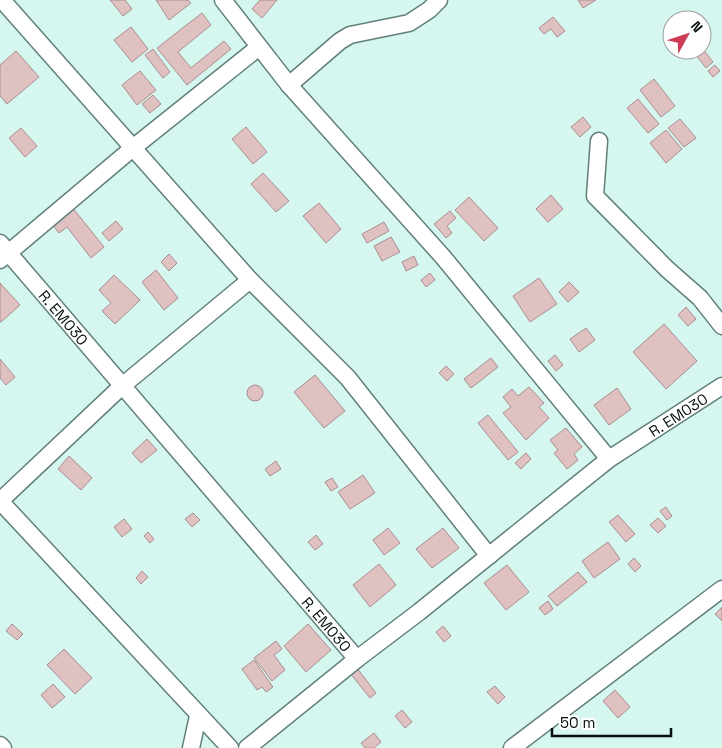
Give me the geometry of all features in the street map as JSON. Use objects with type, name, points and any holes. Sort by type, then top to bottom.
[{"type":"street","points":[[2,0],[250,280],[348,378],[489,556]]},
{"type":"street","points":[[223,0],[289,85],[443,257],[609,459]]},
{"type":"street","points":[[289,85],[340,41],[350,36],[409,23],[429,10],[439,0]]},
{"type":"street","points":[[3,251],[259,47]]},
{"type":"street","points":[[599,141],[595,196],[667,270],[700,298],[722,326]]},
{"type":"street","name":"R. EM030","points":[[3,251],[357,659],[609,459],[722,386]]},
{"type":"street","points":[[230,748],[198,716],[183,696],[0,500],[122,386],[250,280]]},
{"type":"street","points":[[512,748],[722,589]]},
{"type":"street","points":[[247,748],[357,659]]},
{"type":"street","points":[[191,748],[198,716]]},
{"type":"street","points":[[0,745],[3,748]]},
{"type":"building","points":[[110,0],[125,0],[132,9],[123,16]]},
{"type":"building","points":[[156,0],[188,0],[191,3],[169,20]]},
{"type":"building","points":[[260,0],[277,0],[262,18],[252,9]]},
{"type":"building","points":[[578,0],[596,0],[583,8]]},
{"type":"building","points":[[202,13],[211,25],[178,52],[191,68],[224,41],[231,49],[187,85],[157,48]]},
{"type":"building","points":[[553,17],[565,31],[557,37],[551,29],[544,34],[539,28]]},
{"type":"building","points":[[131,27],[148,49],[132,62],[114,40]]},
{"type":"building","points":[[153,49],[170,72],[163,78],[145,55]]},
{"type":"building","points":[[16,51],[39,77],[7,104],[0,96],[0,65]]},
{"type":"building","points":[[700,60],[711,60],[713,62],[706,68]]},
{"type":"building","points":[[715,65],[720,71],[713,77],[708,71]]},
{"type":"building","points":[[140,71],[156,90],[137,105],[122,85]]},
{"type":"building","points":[[654,79],[675,106],[661,117],[640,90]]},
{"type":"building","points":[[153,95],[161,104],[150,113],[142,104]]},
{"type":"building","points":[[638,99],[659,124],[648,133],[627,108]]},
{"type":"building","points":[[583,117],[591,127],[580,137],[571,127]]},
{"type":"building","points":[[680,119],[696,138],[684,147],[668,128]]},
{"type":"building","points":[[246,127],[267,152],[253,164],[232,139]]},
{"type":"building","points":[[21,128],[37,146],[25,157],[9,138]]},
{"type":"building","points":[[666,130],[682,149],[666,163],[650,143]]},
{"type":"building","points":[[263,173],[289,201],[276,212],[251,184]]},
{"type":"building","points":[[551,195],[563,209],[548,222],[536,209]]},
{"type":"building","points":[[469,197],[498,228],[484,241],[455,210]]},
{"type":"building","points":[[319,203],[341,229],[326,243],[303,216]]},
{"type":"building","points":[[72,207],[104,247],[91,258],[67,227],[59,233],[52,224]]},
{"type":"building","points":[[450,211],[456,218],[447,226],[452,233],[446,238],[434,224]]},
{"type":"building","points":[[116,221],[123,229],[109,241],[102,233]]},
{"type":"building","points":[[384,222],[389,231],[367,243],[362,234]]},
{"type":"building","points":[[391,237],[400,252],[382,261],[374,246]]},
{"type":"building","points":[[169,254],[177,263],[169,271],[161,262]]},
{"type":"building","points":[[414,256],[418,265],[406,271],[402,262]]},
{"type":"building","points":[[156,270],[178,298],[164,310],[142,282]]},
{"type":"building","points":[[430,273],[435,280],[426,287],[421,280]]},
{"type":"building","points":[[114,275],[140,300],[115,324],[102,311],[111,303],[99,290]]},
{"type":"building","points":[[539,278],[557,304],[530,322],[513,296]]},
{"type":"building","points":[[569,282],[579,292],[568,302],[559,292]]},
{"type":"building","points":[[0,283],[20,305],[1,322],[0,322]]},
{"type":"building","points":[[686,307],[696,319],[688,326],[678,315]]},
{"type":"building","points":[[664,324],[697,361],[666,389],[633,352]]},
{"type":"building","points":[[586,328],[595,340],[579,352],[570,339]]},
{"type":"building","points":[[555,355],[563,365],[556,371],[548,361]]},
{"type":"building","points":[[491,358],[498,367],[471,388],[464,379]]},
{"type":"building","points":[[0,359],[15,377],[6,385],[0,378]]},
{"type":"building","points":[[446,366],[454,374],[447,381],[439,373]]},
{"type":"building","points":[[315,375],[345,411],[324,428],[294,392]]},
{"type":"building","points":[[252,385],[258,385],[263,390],[261,399],[252,401],[247,396],[247,390]]},
{"type":"building","points":[[529,387],[544,403],[539,407],[549,418],[526,440],[503,413],[511,407],[503,397],[512,389],[518,396]]},
{"type":"building","points":[[617,388],[631,409],[609,425],[594,405]]},
{"type":"building","points":[[488,415],[518,452],[508,460],[478,423]]},
{"type":"building","points":[[566,428],[582,447],[574,454],[578,460],[567,469],[554,453],[558,450],[550,440]]},
{"type":"building","points":[[147,439],[157,450],[141,463],[132,453]]},
{"type":"building","points":[[526,453],[531,459],[521,469],[515,463]]},
{"type":"building","points":[[69,456],[92,478],[81,490],[58,469]]},
{"type":"building","points":[[276,461],[281,469],[270,476],[265,469]]},
{"type":"building","points":[[363,475],[375,493],[350,509],[338,492]]},
{"type":"building","points":[[332,478],[338,487],[331,491],[325,482]]},
{"type":"building","points":[[666,507],[672,516],[667,520],[660,511]]},
{"type":"building","points":[[193,513],[200,520],[192,527],[185,519]]},
{"type":"building","points":[[618,515],[635,534],[626,542],[609,522]]},
{"type":"building","points":[[658,518],[666,526],[658,533],[650,525]]},
{"type":"building","points":[[124,519],[132,529],[122,537],[114,527]]},
{"type":"building","points":[[388,528],[400,543],[384,555],[373,540]]},
{"type":"building","points":[[443,528],[459,548],[432,568],[416,549]]},
{"type":"building","points":[[148,532],[154,539],[150,543],[144,536]]},
{"type":"building","points":[[316,535],[323,544],[315,550],[308,542]]},
{"type":"building","points":[[608,542],[620,559],[594,578],[582,561]]},
{"type":"building","points":[[634,558],[641,566],[635,572],[628,564]]},
{"type":"building","points":[[379,564],[396,585],[370,607],[353,585]]},
{"type":"building","points":[[507,565],[529,592],[506,610],[484,583]]},
{"type":"building","points":[[142,571],[148,577],[141,584],[136,578]]},
{"type":"building","points":[[578,572],[587,582],[557,606],[548,596]]},
{"type":"building","points":[[548,601],[553,609],[545,615],[539,608]]},
{"type":"building","points":[[722,607],[722,621],[715,614]]},
{"type":"building","points":[[12,624],[23,634],[17,640],[6,631]]},
{"type":"building","points":[[308,624],[331,650],[306,672],[284,646]]},
{"type":"building","points":[[443,626],[451,636],[444,642],[436,632]]},
{"type":"building","points":[[276,641],[282,649],[274,655],[285,670],[272,681],[254,658]]},
{"type":"building","points":[[64,649],[92,678],[75,694],[47,665]]},
{"type":"building","points":[[254,660],[273,687],[266,692],[262,687],[257,690],[242,669]]},
{"type":"building","points":[[357,668],[376,693],[370,698],[350,673]]},
{"type":"building","points":[[53,684],[65,697],[52,708],[41,695]]},
{"type":"building","points":[[495,686],[505,697],[498,704],[487,692]]},
{"type":"building","points":[[615,690],[630,707],[618,718],[603,701]]},
{"type":"building","points":[[402,710],[412,722],[405,728],[395,716]]},
{"type":"building","points":[[374,733],[381,742],[374,748],[365,748],[361,743]]}]
